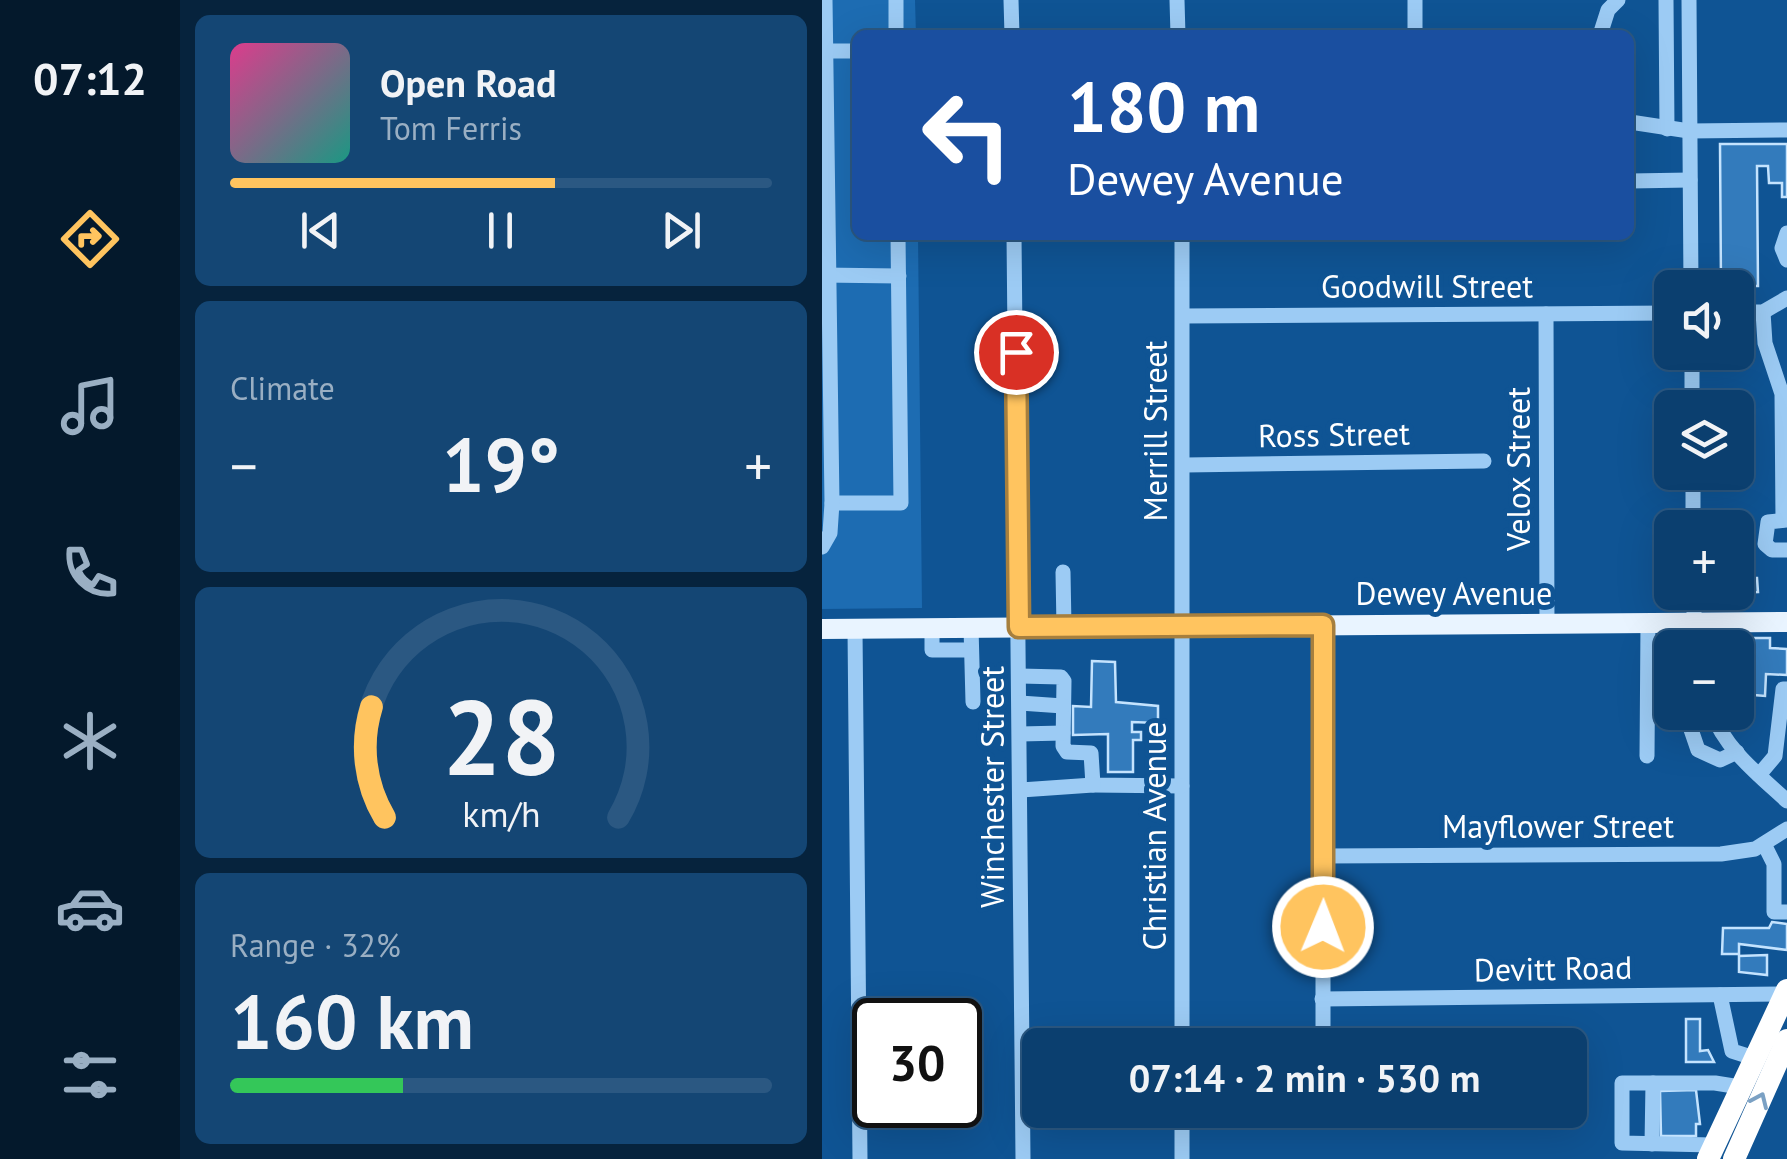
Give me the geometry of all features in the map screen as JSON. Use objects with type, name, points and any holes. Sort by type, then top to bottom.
[{"type":"highway","points":[[1711,1152],[1786,992]]},
{"type":"highway","points":[[1734,1159],[1786,1040]]},
{"type":"main road","name":"Dewey Avenue","points":[[822,629],[1786,622]]},
{"type":"street","points":[[822,548],[830,533],[832,503],[825,276],[825,0]]},
{"type":"street","points":[[896,0],[896,30]]},
{"type":"street","points":[[1011,0],[1012,30]]},
{"type":"street","points":[[1177,0],[1178,30]]},
{"type":"street","points":[[1414,0],[1415,30]]},
{"type":"street","points":[[1602,30],[1608,10],[1618,0]]},
{"type":"street","points":[[1666,0],[1667,129]]},
{"type":"street","points":[[1689,0],[1691,270]]},
{"type":"street","points":[[824,51],[852,51]]},
{"type":"street","points":[[1634,123],[1689,131],[1786,130]]},
{"type":"street","points":[[1634,181],[1690,180]]},
{"type":"street","points":[[1786,233],[1782,248],[1786,260]]},
{"type":"street","points":[[832,503],[901,503],[898,240]]},
{"type":"street","name":"Winchester Street","points":[[1014,240],[1023,1159]]},
{"type":"street","name":"Merrill Street","points":[[1182,240],[1183,626]]},
{"type":"street","points":[[825,276],[898,276]]},
{"type":"street","points":[[1754,312],[1763,312],[1786,298]]},
{"type":"street","points":[[1763,312],[1765,343],[1782,394],[1785,520],[1768,522],[1765,544],[1772,550],[1786,550]]},
{"type":"street","name":"Goodwill Street","points":[[1183,316],[1654,313]]},
{"type":"street","name":"Velox Street","points":[[1546,314],[1547,624]]},
{"type":"street","name":"Ross Street","points":[[1185,465],[1484,461]]},
{"type":"street","points":[[1063,572],[1064,627]]},
{"type":"street","points":[[1694,610],[1694,630]]},
{"type":"street","points":[[1647,756],[1648,623]]},
{"type":"street","points":[[1322,1028],[1323,625]]},
{"type":"street","name":"Christian Avenue","points":[[1182,1028],[1183,626]]},
{"type":"street","points":[[971,627],[973,702]]},
{"type":"street","points":[[932,628],[932,650],[971,650]]},
{"type":"street","points":[[856,629],[860,1159]]},
{"type":"street","points":[[1020,676],[1061,677],[1067,752],[1091,753],[1093,785]]},
{"type":"street","points":[[1759,774],[1780,757],[1782,689],[1786,689]]},
{"type":"street","points":[[1020,703],[1064,706]]},
{"type":"street","points":[[1691,730],[1698,750],[1720,760],[1738,752]]},
{"type":"street","points":[[1720,730],[1786,802]]},
{"type":"street","points":[[1020,734],[1063,733]]},
{"type":"street","points":[[1021,790],[1093,785],[1182,786]]},
{"type":"street","name":"Mayflower Street","points":[[1324,856],[1774,853],[1786,829]]},
{"type":"street","points":[[1774,853],[1780,883],[1774,912],[1786,912]]},
{"type":"street","name":"Devitt Road","points":[[1322,999],[1786,992]]},
{"type":"street","points":[[1720,995],[1732,1050],[1754,1058]]},
{"type":"street","points":[[1711,1152],[1622,1143],[1622,1083],[1740,1088]]},
{"type":"street","points":[[1652,1083],[1652,1144]]},
{"type":"street","points":[[1182,1128],[1182,1159]]},
{"type":"shaded area","points":[[822,0],[915,0],[916,30],[852,30],[852,240],[918,240],[922,608],[822,609]]},
{"type":"building","points":[[1720,144],[1787,144],[1787,197],[1782,197],[1782,183],[1769,183],[1768,166],[1757,166],[1758,286],[1754,286],[1754,270],[1721,270]]},
{"type":"building","points":[[1754,638],[1770,638],[1770,648],[1787,649],[1787,675],[1766,674],[1765,696],[1754,695]]},
{"type":"building","points":[[1092,661],[1115,662],[1116,702],[1158,706],[1158,723],[1132,722],[1132,732],[1141,732],[1141,740],[1133,740],[1133,772],[1108,772],[1108,734],[1073,735],[1073,706],[1091,707]]},
{"type":"building","points":[[1772,922],[1787,924],[1787,950],[1739,944],[1739,954],[1722,954],[1723,928],[1769,928]]},
{"type":"building","points":[[1767,955],[1767,975],[1739,972],[1739,956]]},
{"type":"building","points":[[1686,1019],[1700,1019],[1700,1051],[1708,1050],[1714,1062],[1686,1062]]},
{"type":"building","points":[[1696,1090],[1700,1124],[1696,1124],[1696,1136],[1661,1136],[1660,1091]]},
{"type":"route","points":[[1016,352],[1019,627],[1323,625],[1323,927]]}]
